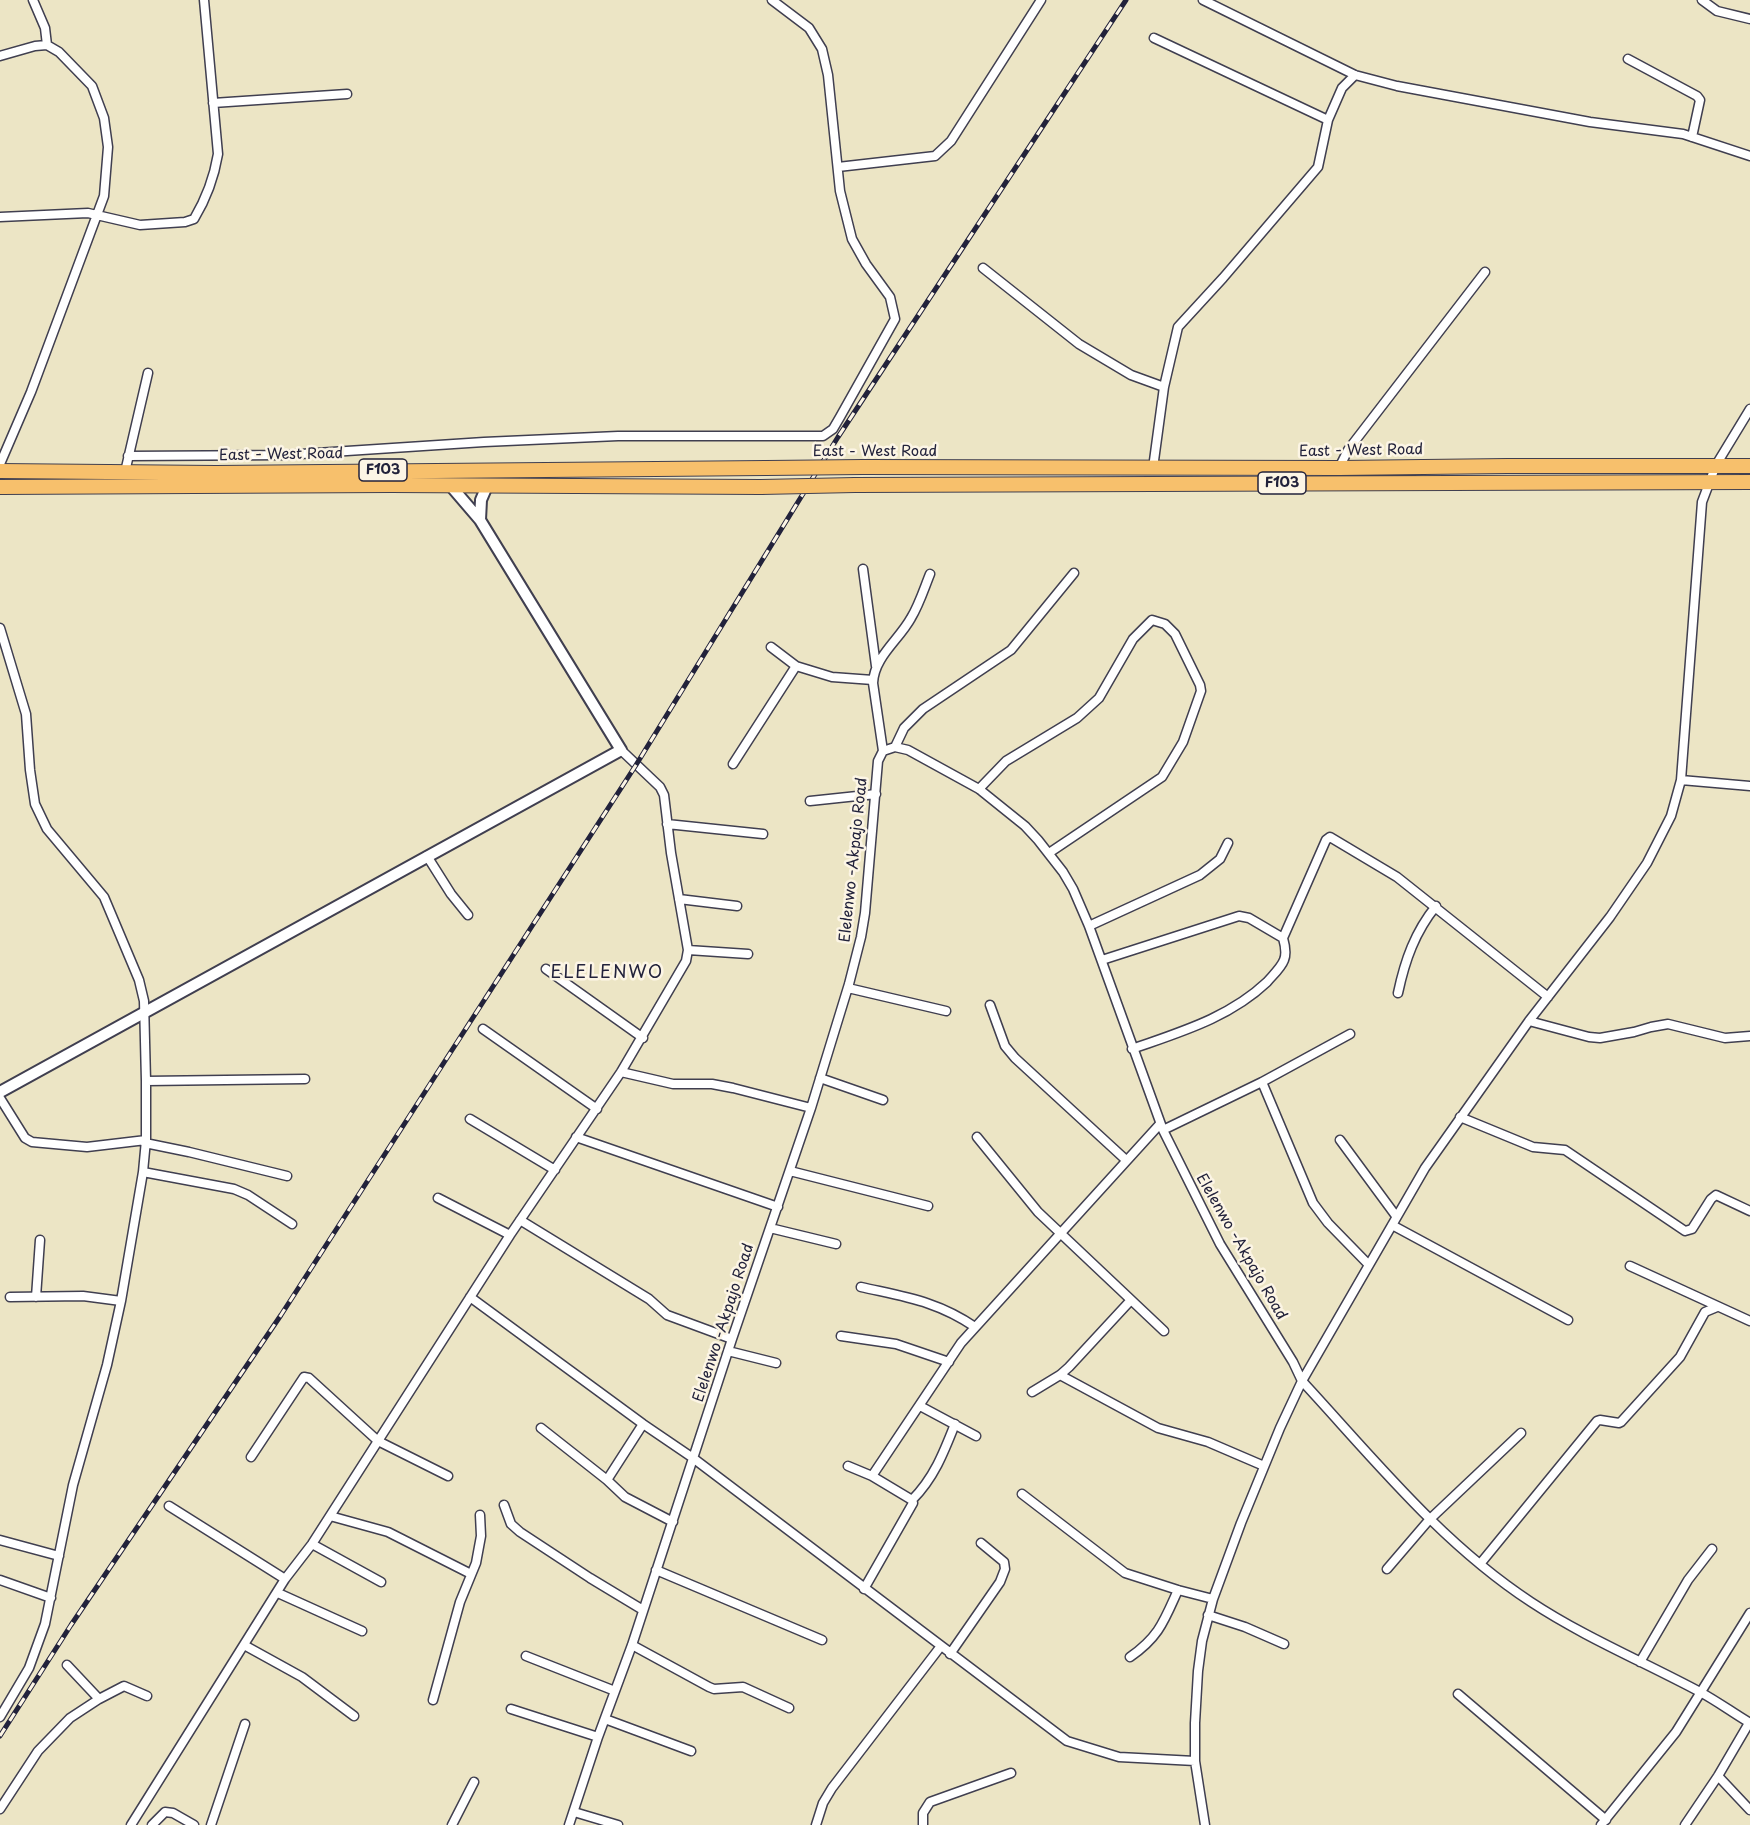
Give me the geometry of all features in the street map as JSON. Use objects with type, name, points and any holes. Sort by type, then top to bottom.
[{"type":"main road","name":"East - West Road","points":[[0,471],[282,472],[863,467],[1750,466]]},
{"type":"main road","name":"East - West Road","points":[[0,487],[450,485],[761,487],[1750,482]]},
{"type":"street","points":[[33,0],[45,28],[47,45]]},
{"type":"street","points":[[0,216],[97,214],[123,223],[140,225],[185,222],[194,219],[215,173],[218,154],[204,0]]},
{"type":"street","points":[[128,456],[281,455],[618,436],[823,436],[833,429],[895,319],[890,297],[866,264],[852,239],[840,191],[828,75],[822,49],[809,28],[772,0]]},
{"type":"street","points":[[838,167],[935,156],[951,141],[1041,0]]},
{"type":"street","points":[[1203,0],[1355,75],[1397,86],[1590,122],[1683,134],[1750,156]]},
{"type":"street","points":[[1702,0],[1717,10],[1750,19]]},
{"type":"street","points":[[1154,38],[1328,120]]},
{"type":"street","points":[[0,56],[47,45],[69,61],[92,86],[101,108],[108,147],[104,196],[35,382],[0,464]]},
{"type":"street","points":[[1629,59],[1697,96],[1700,100],[1692,137]]},
{"type":"street","points":[[1154,468],[1164,387],[1178,327],[1318,167],[1328,120],[1342,88],[1355,75]]},
{"type":"street","points":[[213,103],[347,94]]},
{"type":"street","points":[[983,268],[1079,344],[1131,375],[1164,387]]},
{"type":"street","points":[[1339,468],[1348,450],[1485,272]]},
{"type":"street","points":[[125,472],[148,373]]},
{"type":"street","points":[[1205,1825],[1195,1761],[1198,1671],[1213,1599],[1264,1466],[1302,1381],[1425,1168],[1529,1021],[1610,917],[1647,863],[1671,816],[1681,780],[1702,502],[1716,465],[1750,409]]},
{"type":"street","points":[[281,455],[282,472]]},
{"type":"street","points":[[131,1825],[285,1579],[312,1545],[510,1235],[643,1038],[687,962],[688,950],[667,824],[666,801],[660,786],[621,750],[480,520],[450,485]]},
{"type":"street","points":[[480,520],[481,500],[487,486]]},
{"type":"street","points":[[862,569],[876,666],[873,680],[883,751],[895,747],[904,728],[923,709],[1011,650],[1074,573]]},
{"type":"street","points":[[876,666],[912,618],[930,574]]},
{"type":"street","points":[[979,789],[1005,761],[1086,710],[1098,699],[1133,639],[1152,620],[1165,624],[1181,645],[1201,691],[1183,742],[1162,777],[1049,853]]},
{"type":"street","points":[[0,628],[26,714],[35,804],[47,829],[104,897],[140,980],[144,994],[146,1081],[146,1142],[143,1172],[121,1301],[107,1365],[73,1485],[45,1624],[30,1668],[0,1717]]},
{"type":"street","points":[[771,647],[795,666],[832,677],[873,680]]},
{"type":"street","points":[[733,764],[795,666]]},
{"type":"street","name":"Elelenwo -Akpajo Road","points":[[895,747],[908,750],[979,789],[1025,826],[1049,853],[1073,889],[1102,960],[1161,1127],[1220,1244],[1293,1362],[1302,1381],[1391,1481],[1430,1520],[1480,1564],[1546,1612],[1701,1693],[1750,1723]]},
{"type":"street","points":[[0,1092],[621,750]]},
{"type":"street","name":"Elelenwo -Akpajo Road","points":[[569,1825],[632,1645],[732,1339],[811,1108],[848,988],[864,919],[878,761],[883,751]]},
{"type":"street","points":[[1681,780],[1750,786]]},
{"type":"street","points":[[810,801],[876,794]]},
{"type":"street","points":[[667,824],[763,834]]},
{"type":"street","points":[[1132,1049],[1203,1024],[1231,1010],[1251,996],[1270,978],[1284,961],[1286,950],[1283,938],[1326,840],[1330,837],[1397,877],[1548,997]]},
{"type":"street","points":[[1089,926],[1200,875],[1220,859],[1228,843]]},
{"type":"street","points":[[427,856],[451,894],[468,915]]},
{"type":"street","points":[[680,899],[737,906]]},
{"type":"street","points":[[1398,993],[1414,938],[1436,906]]},
{"type":"street","points":[[1102,960],[1239,916],[1249,918],[1283,938]]},
{"type":"street","points":[[688,950],[748,954]]},
{"type":"street","points":[[546,969],[643,1038]]},
{"type":"street","points":[[848,988],[946,1011]]},
{"type":"street","points":[[990,1005],[1001,1037],[1015,1058],[1126,1160]]},
{"type":"street","points":[[1529,1021],[1589,1038],[1634,1032],[1668,1024],[1725,1038],[1750,1036]]},
{"type":"street","points":[[483,1029],[597,1109]]},
{"type":"street","points":[[872,1476],[960,1343],[1126,1160],[1161,1127],[1262,1082],[1350,1034]]},
{"type":"street","points":[[621,1072],[673,1084],[712,1084],[734,1088],[811,1108]]},
{"type":"street","points":[[820,1078],[883,1100]]},
{"type":"street","points":[[146,1081],[305,1079]]},
{"type":"street","points":[[1262,1082],[1313,1203],[1328,1223],[1368,1264]]},
{"type":"street","points":[[0,1098],[25,1138],[32,1142],[87,1147],[146,1142],[287,1176]]},
{"type":"street","points":[[1460,1117],[1530,1146],[1565,1150],[1685,1231],[1692,1229],[1711,1199],[1716,1196],[1750,1210]]},
{"type":"street","points":[[470,1119],[555,1170]]},
{"type":"street","points":[[576,1137],[778,1207]]},
{"type":"street","points":[[977,1137],[1023,1195],[1164,1331]]},
{"type":"street","points":[[1340,1140],[1394,1221],[1568,1320]]},
{"type":"street","points":[[790,1171],[928,1206]]},
{"type":"street","points":[[143,1172],[234,1189],[248,1195],[292,1224]]},
{"type":"street","points":[[438,1198],[510,1235]]},
{"type":"street","points":[[520,1220],[649,1299],[667,1315],[732,1339]]},
{"type":"street","points":[[770,1228],[836,1244]]},
{"type":"street","points":[[36,1297],[40,1240]]},
{"type":"street","points":[[1630,1266],[1750,1321]]},
{"type":"street","points":[[861,1287],[927,1301],[952,1312],[975,1327]]},
{"type":"street","points":[[10,1297],[83,1296],[121,1301]]},
{"type":"street","points":[[470,1297],[693,1458],[1067,1741],[1119,1757],[1195,1761]]},
{"type":"street","points":[[1032,1392],[1060,1375],[1131,1300]]},
{"type":"street","points":[[1480,1564],[1597,1421],[1622,1422],[1680,1357],[1705,1312],[1717,1307]]},
{"type":"street","points":[[841,1336],[896,1344],[949,1362]]},
{"type":"street","points":[[728,1351],[776,1363]]},
{"type":"street","points":[[1060,1375],[1158,1428],[1209,1442],[1264,1466]]},
{"type":"street","points":[[251,1457],[304,1377],[309,1378],[378,1441],[448,1476]]},
{"type":"street","points":[[920,1406],[976,1436]]},
{"type":"street","points":[[608,1480],[643,1424]]},
{"type":"street","points":[[864,1589],[913,1503],[912,1500],[934,1472],[955,1424]]},
{"type":"street","points":[[541,1428],[608,1480],[625,1497],[673,1521]]},
{"type":"street","points":[[1387,1569],[1430,1520],[1521,1433]]},
{"type":"street","points":[[848,1466],[872,1476],[912,1500]]},
{"type":"street","points":[[1022,1494],[1125,1573],[1213,1599]]},
{"type":"street","points":[[169,1506],[285,1579]]},
{"type":"street","points":[[504,1506],[511,1524],[520,1532],[643,1610]]},
{"type":"street","points":[[433,1700],[460,1602],[480,1548],[480,1515]]},
{"type":"street","points":[[330,1516],[388,1532],[471,1574]]},
{"type":"street","points":[[0,1540],[59,1556]]},
{"type":"street","points":[[950,1654],[1000,1582],[1005,1569],[1004,1562],[981,1543]]},
{"type":"street","points":[[312,1545],[381,1582]]},
{"type":"street","points":[[1640,1662],[1688,1580],[1712,1549]]},
{"type":"street","points":[[656,1570],[822,1640]]},
{"type":"street","points":[[0,1580],[51,1598]]},
{"type":"street","points":[[1131,1657],[1146,1646],[1156,1634],[1178,1590]]},
{"type":"street","points":[[278,1593],[362,1631]]},
{"type":"street","points":[[1458,1694],[1604,1822],[1676,1732],[1750,1613]]},
{"type":"street","points":[[1208,1615],[1284,1644]]},
{"type":"street","points":[[244,1645],[302,1677],[354,1716]]},
{"type":"street","points":[[632,1645],[709,1687],[743,1687],[789,1708]]},
{"type":"street","points":[[816,1825],[823,1803],[832,1788],[941,1646]]},
{"type":"street","points":[[526,1656],[615,1691]]},
{"type":"street","points":[[67,1665],[99,1699]]},
{"type":"street","points":[[0,1809],[38,1751],[70,1718],[124,1686],[147,1696]]},
{"type":"street","points":[[511,1709],[598,1737]]},
{"type":"street","points":[[605,1719],[691,1751]]},
{"type":"street","points":[[1684,1825],[1718,1776],[1750,1723]]},
{"type":"street","points":[[212,1825],[245,1724]]},
{"type":"street","points":[[923,1825],[923,1813],[930,1802],[1011,1773]]},
{"type":"street","points":[[1718,1776],[1750,1810]]},
{"type":"street","points":[[452,1825],[474,1782]]},
{"type":"street","points":[[152,1825],[165,1812],[173,1813],[194,1825]]},
{"type":"street","points":[[574,1812],[618,1825]]},
{"type":"railway","points":[[0,1736],[71,1625],[281,1315],[636,765],[838,437],[1126,0]]},
{"type":"district","name":"ELELENWO","points":[[607,973]]}]
